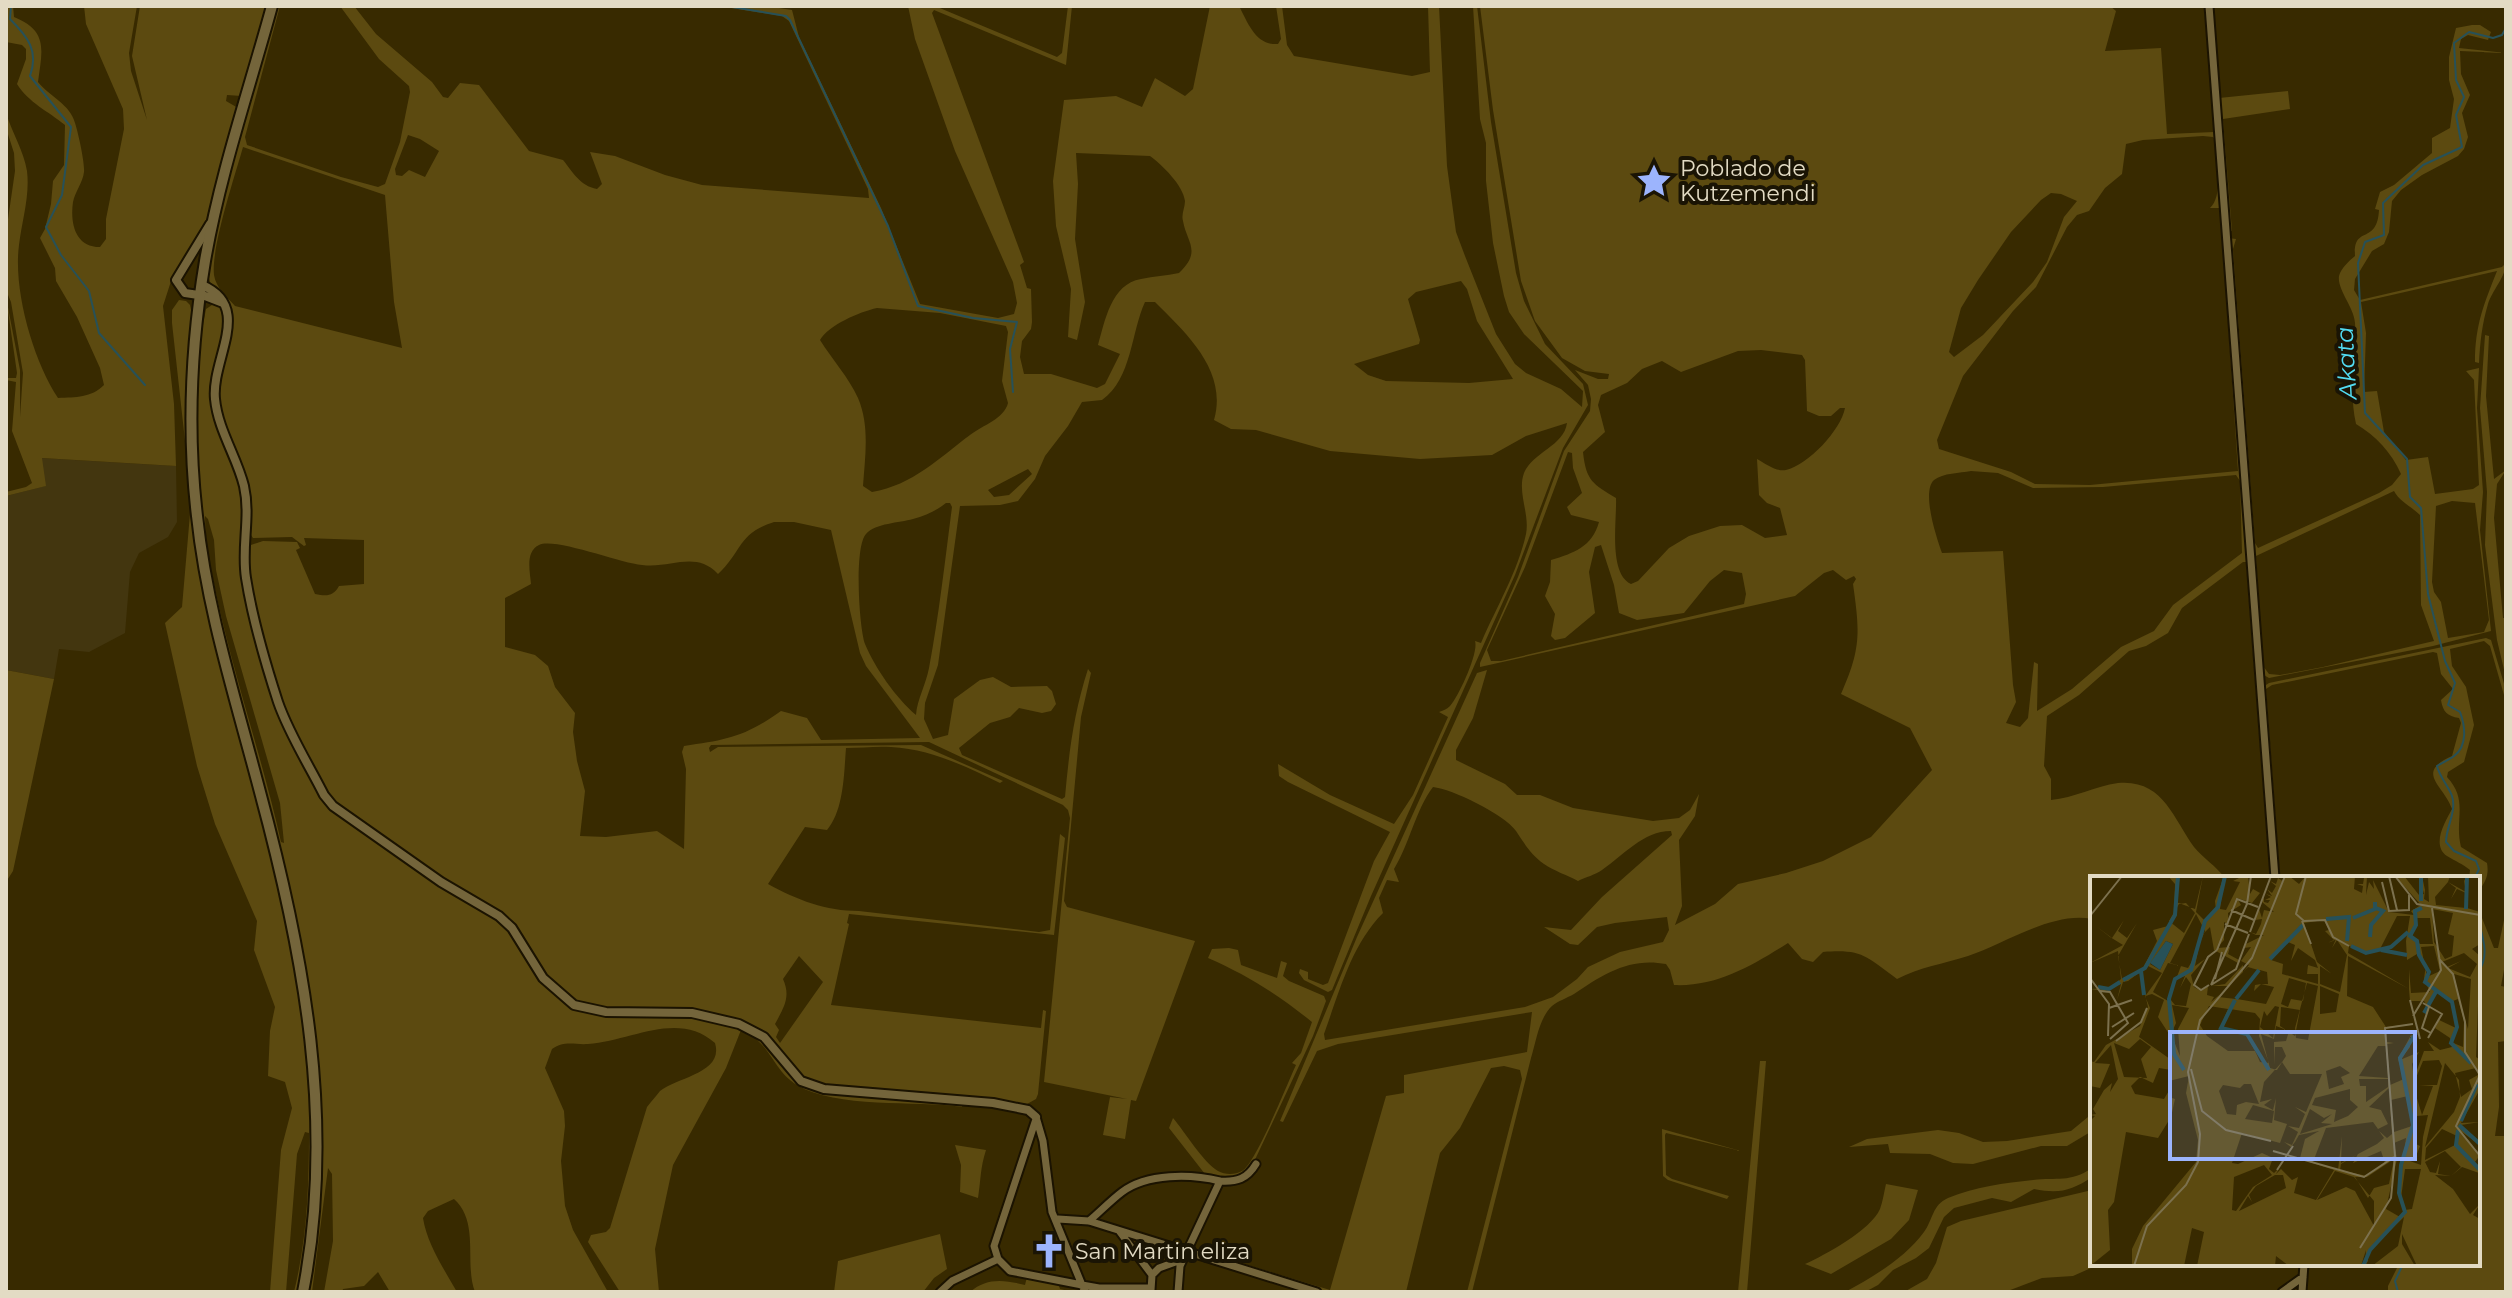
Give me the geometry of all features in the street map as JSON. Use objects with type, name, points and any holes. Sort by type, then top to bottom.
[{"type":"main road","points":[[272,6],[215,212],[197,322],[191,440],[195,504],[204,569],[219,641],[285,888],[303,979],[312,1046],[317,1175],[313,1235],[303,1292]]},
{"type":"street","points":[[2209,6],[2275,876]]},
{"type":"street","points":[[215,212],[176,280],[185,293],[201,290],[220,296],[225,305],[229,323],[216,373],[215,396],[244,489],[248,587],[279,703],[324,795],[333,806],[441,882],[499,916],[512,928],[543,978],[574,1005],[606,1012],[692,1013],[739,1024],[764,1037],[801,1081],[824,1089],[993,1103],[1019,1107],[1036,1117],[1043,1141],[1052,1212],[1058,1219],[1084,1289]]},
{"type":"street","points":[[201,290],[225,305]]},
{"type":"street","points":[[197,322],[201,311],[214,299]]},
{"type":"street","points":[[1036,1117],[994,1246],[998,1259],[1010,1271],[1084,1289],[1151,1290],[1152,1275],[1120,1232]]},
{"type":"street","points":[[1089,1221],[1133,1185],[1196,1175],[1220,1181],[1242,1179],[1256,1164]]},
{"type":"street","points":[[1178,1292],[1180,1266],[1220,1181]]},
{"type":"street","points":[[1058,1219],[1089,1221],[1317,1292]]},
{"type":"street","points":[[940,1292],[952,1281],[998,1259]]},
{"type":"street","points":[[1152,1275],[1159,1268],[1183,1259]]},
{"type":"street","points":[[2302,1292],[2304,1266]]},
{"type":"street","points":[[2282,1292],[2303,1277]]},
{"type":"shaded area","points":[[6,6],[13,6],[14,17],[38,36],[41,52],[38,82],[72,116],[84,172],[73,202],[72,218],[80,238],[85,243],[100,247],[106,239],[106,219],[124,129],[123,109],[86,24],[84,6],[137,6],[129,53],[131,71],[147,120],[132,56],[140,6],[268,6],[242,96],[227,95],[226,101],[238,108],[207,218],[200,235],[172,278],[163,306],[174,404],[176,466],[42,458],[46,486],[6,496],[6,492],[32,483],[12,431],[16,382],[6,380],[16,378],[17,373],[6,297],[20,370],[20,417],[23,373],[11,302],[6,290],[6,233],[15,171],[6,113],[27,171],[27,199],[18,263],[22,303],[33,345],[58,398],[88,395],[104,385],[100,368],[77,317],[56,281],[55,268],[40,238],[51,204],[53,181],[64,165],[65,125],[33,102],[17,84],[26,59],[26,49],[22,45],[6,42]]},
{"type":"shaded area","points":[[277,6],[280,6],[245,137],[247,145],[341,177],[378,187],[385,184],[400,142],[409,86],[379,59],[340,6],[354,6],[376,34],[432,82],[443,97],[448,98],[460,83],[479,85],[529,151],[563,160],[577,178],[591,187],[597,189],[602,184],[590,152],[615,156],[702,185],[869,198],[868,189],[789,21],[782,16],[719,6],[766,6],[792,10],[799,37],[881,208],[920,304],[998,318],[1014,314],[1017,303],[1013,282],[955,151],[915,39],[908,6],[935,6],[1057,57],[1062,53],[1068,6],[1072,6],[1066,65],[934,10],[932,13],[1024,262],[1020,265],[1027,288],[1031,289],[1031,329],[1022,341],[1020,357],[1024,374],[1051,374],[1097,388],[1105,384],[1120,354],[1098,345],[1116,296],[1131,282],[1179,273],[1190,259],[1191,247],[1183,218],[1183,195],[1171,176],[1155,160],[1150,156],[1076,153],[1075,239],[1085,302],[1077,340],[1068,337],[1071,289],[1056,226],[1053,181],[1064,100],[1116,96],[1142,107],[1155,78],[1185,96],[1193,89],[1210,6],[1239,6],[1258,37],[1270,44],[1278,44],[1281,39],[1276,6],[1282,6],[1287,45],[1294,56],[1412,76],[1430,72],[1428,6],[1439,6],[1447,166],[1456,232],[1496,334],[1515,364],[1526,373],[1561,389],[1582,407],[1583,391],[1524,334],[1509,312],[1504,296],[1493,243],[1486,181],[1486,143],[1480,119],[1473,6],[1477,6],[1491,122],[1516,273],[1524,301],[1545,344],[1583,384],[1588,405],[1563,448],[1515,575],[1332,990],[1328,992],[1304,980],[1300,969],[1308,972],[1308,979],[1323,985],[1328,983],[1374,861],[1390,832],[1288,782],[1279,776],[1278,764],[1330,795],[1394,824],[1413,795],[1448,717],[1439,712],[1450,706],[1458,693],[1471,664],[1475,641],[1481,643],[1518,562],[1527,526],[1522,488],[1524,473],[1560,438],[1567,423],[1526,436],[1492,455],[1420,459],[1330,451],[1256,430],[1231,429],[1214,420],[1217,402],[1215,385],[1202,355],[1155,302],[1145,302],[1125,368],[1112,391],[1102,400],[1082,402],[1018,501],[1000,505],[960,506],[938,665],[925,703],[924,719],[933,739],[948,735],[954,699],[980,680],[993,677],[1011,687],[1047,686],[1056,704],[1051,711],[1042,713],[1019,708],[1010,717],[990,723],[959,748],[962,755],[1062,799],[1065,797],[1070,748],[1088,669],[1091,673],[1081,717],[1064,901],[1067,907],[1195,941],[1136,1101],[1131,1100],[1125,1139],[1103,1135],[1110,1097],[1127,1099],[1044,1082],[1070,818],[1068,810],[929,742],[711,745],[709,748],[710,752],[718,747],[921,745],[1003,781],[1000,783],[920,751],[885,747],[846,748],[842,791],[833,822],[827,830],[805,827],[768,884],[823,907],[1039,932],[1050,930],[1060,834],[1065,838],[1054,935],[849,914],[831,1005],[1041,1028],[1043,1010],[1046,1011],[1038,1094],[1027,1104],[817,1085],[802,1078],[764,1034],[744,1022],[696,1010],[614,1010],[578,1004],[548,980],[513,926],[342,809],[307,758],[277,685],[256,609],[248,546],[263,541],[297,542],[300,548],[296,550],[315,594],[326,595],[332,594],[339,586],[364,584],[364,540],[304,538],[304,546],[292,537],[253,538],[251,535],[245,476],[219,404],[220,374],[231,334],[231,308],[208,275],[223,198]],"holes":[[[408,135],[439,151],[425,177],[409,170],[402,176],[396,175],[395,169]],[[243,147],[385,195],[394,302],[402,348],[235,306],[219,288],[214,275],[220,230]],[[1461,281],[1467,289],[1477,321],[1513,379],[1469,383],[1386,381],[1368,375],[1354,364],[1419,344],[1408,299],[1416,292]],[[877,308],[940,313],[1006,326],[1008,332],[1002,381],[1008,403],[1006,409],[913,477],[872,492],[863,486],[866,442],[862,409],[850,383],[820,340],[837,324]],[[1028,469],[1032,474],[1009,495],[994,497],[988,490]],[[946,503],[952,507],[933,648],[916,715],[887,682],[865,644],[860,605],[860,554],[862,542],[870,530],[930,513]],[[774,522],[794,522],[831,530],[860,653],[866,666],[920,738],[821,740],[807,718],[781,711],[757,727],[735,736],[684,746],[684,849],[657,831],[606,837],[580,836],[585,791],[573,732],[575,713],[555,687],[548,666],[535,655],[505,647],[505,598],[531,584],[530,557],[539,545],[558,544],[642,565],[700,563],[718,574],[753,532]],[[799,956],[823,982],[780,1043],[775,1024],[785,1002],[783,979]]]},
{"type":"shaded area","points":[[1480,6],[2110,6],[2116,11],[2105,51],[2161,48],[2167,134],[2214,132],[2206,6],[2273,876],[2270,876],[2246,562],[2243,562],[2182,608],[2168,633],[2146,646],[2129,651],[2079,695],[2047,716],[2044,766],[2051,779],[2051,800],[2118,783],[2146,787],[2165,803],[2194,847],[2223,876],[2090,876],[2090,919],[2045,924],[1968,956],[1897,979],[1856,953],[1823,952],[1813,962],[1802,959],[1788,943],[1720,978],[1690,985],[1674,985],[1666,964],[1653,962],[1629,965],[1606,974],[1552,1006],[1541,1024],[1472,1292],[1467,1292],[1522,1079],[1520,1070],[1504,1066],[1491,1068],[1460,1128],[1440,1153],[1406,1292],[1323,1292],[1238,1265],[1238,1262],[1330,1290],[1386,1096],[1404,1093],[1404,1075],[1527,1052],[1532,1012],[1338,1044],[1317,1051],[1283,1122],[1280,1121],[1357,937],[1477,673],[1487,670],[1473,718],[1456,750],[1456,760],[1505,784],[1517,795],[1540,795],[1573,808],[1653,821],[1679,818],[1690,810],[1699,794],[1695,816],[1679,840],[1682,906],[1675,925],[1715,904],[1738,884],[1823,861],[1871,837],[1932,770],[1910,728],[1841,694],[1857,640],[1853,584],[1856,579],[1854,576],[1846,580],[1833,570],[1824,573],[1795,596],[1480,667],[1480,663],[1518,577],[1564,451],[1590,411],[1588,385],[1575,370],[1598,379],[1608,379],[1609,374],[1585,371],[1562,358],[1535,321],[1521,281],[1493,110]],"holes":[[[2203,136],[2213,137],[2216,141],[2218,186],[2210,208],[2219,208],[2221,218],[2238,471],[2090,485],[2035,484],[2011,472],[1939,449],[1937,440],[1963,376],[2013,311],[2036,287],[2067,227],[2077,215],[2089,211],[2105,188],[2122,174],[2126,144]],[[2051,193],[2077,201],[2064,217],[2047,262],[2033,282],[1983,335],[1954,357],[1949,352],[1961,308],[2011,232]],[[1761,350],[1802,355],[1805,360],[1807,411],[1819,416],[1831,416],[1840,408],[1845,408],[1842,417],[1830,436],[1795,467],[1779,470],[1757,459],[1759,495],[1767,503],[1780,508],[1787,535],[1765,538],[1742,525],[1720,526],[1689,536],[1669,548],[1638,581],[1631,584],[1624,578],[1616,558],[1616,498],[1592,481],[1583,452],[1605,432],[1598,405],[1601,395],[1627,383],[1642,369],[1662,361],[1681,372],[1738,351]],[[1568,452],[1572,453],[1573,468],[1582,493],[1567,507],[1571,515],[1599,522],[1587,543],[1551,560],[1550,582],[1545,596],[1555,614],[1551,636],[1555,640],[1565,638],[1595,613],[1589,572],[1595,547],[1601,545],[1619,613],[1637,620],[1684,613],[1710,581],[1724,570],[1742,573],[1746,594],[1744,604],[1491,661],[1487,650],[1525,567]],[[1971,471],[1998,473],[2033,488],[2103,487],[2236,475],[2240,481],[2242,553],[2173,605],[2154,631],[2121,647],[2072,689],[2037,711],[2038,664],[2034,662],[2028,718],[2020,727],[2006,723],[2016,702],[2003,551],[1942,553],[1931,516],[1929,494],[1934,480]],[[1433,787],[1464,797],[1489,810],[1510,824],[1544,864],[1578,881],[1602,870],[1643,839],[1671,831],[1672,835],[1602,897],[1571,930],[1544,927],[1570,944],[1578,945],[1597,927],[1667,917],[1669,930],[1663,942],[1620,952],[1588,967],[1553,997],[1525,1007],[1325,1040],[1324,1034],[1354,955],[1383,913],[1379,898],[1387,880],[1399,882],[1394,869]]]},
{"type":"shaded area","points":[[2210,6],[2213,6],[2219,98],[2288,91],[2290,109],[2223,119],[2232,231],[2228,231]]},
{"type":"shaded area","points":[[2480,25],[2491,32],[2488,40],[2468,35],[2461,39],[2459,48],[2506,53],[2460,51],[2461,74],[2470,95],[2462,113],[2468,137],[2464,149],[2458,156],[2401,190],[2392,201],[2389,232],[2384,244],[2372,251],[2355,279],[2354,290],[2360,300],[2502,267],[2506,263],[2486,311],[2479,363],[2475,362],[2475,349],[2479,326],[2497,271],[2361,302],[2366,333],[2364,392],[2377,391],[2384,432],[2406,460],[2428,457],[2435,494],[2473,489],[2479,485],[2474,380],[2466,371],[2479,368],[2477,408],[2483,492],[2480,530],[2491,631],[2433,646],[2269,678],[2262,674],[2228,238],[2236,239],[2233,249],[2255,543],[2258,548],[2379,493],[2392,485],[2401,474],[2382,445],[2356,424],[2353,398],[2355,323],[2339,276],[2343,267],[2355,256],[2358,240],[2374,228],[2380,192],[2394,185],[2432,153],[2432,138],[2450,128],[2454,99],[2449,80],[2449,57],[2456,28]],"holes":[[[2394,491],[2420,515],[2421,605],[2434,641],[2323,667],[2280,675],[2269,674],[2263,666],[2256,556]],[[2452,501],[2475,503],[2489,620],[2484,632],[2448,638],[2441,602],[2432,582],[2436,506]]]},
{"type":"shaded area","points":[[179,300],[190,305],[192,315],[186,450],[172,323],[172,310]]},
{"type":"shaded area","points":[[215,303],[221,306],[224,330],[212,380],[212,410],[238,475],[245,515],[242,554],[274,699],[323,797],[492,914],[518,940],[550,989],[570,1006],[598,1015],[688,1016],[720,1020],[739,1026],[763,1040],[791,1075],[814,1089],[903,1101],[963,1104],[962,1107],[854,1101],[813,1093],[789,1079],[759,1042],[741,1030],[726,1068],[673,1165],[655,1249],[659,1292],[620,1292],[588,1242],[591,1235],[610,1228],[647,1107],[660,1091],[706,1068],[716,1053],[715,1043],[701,1033],[670,1028],[604,1042],[561,1045],[552,1049],[545,1068],[564,1111],[561,1161],[565,1206],[573,1230],[608,1292],[475,1292],[467,1219],[454,1199],[428,1211],[423,1218],[432,1247],[457,1292],[390,1292],[378,1272],[364,1286],[343,1289],[342,1292],[324,1292],[333,1241],[332,1174],[328,1168],[312,1292],[308,1292],[317,1227],[321,1163],[315,1036],[294,910],[233,668],[219,609],[207,550],[195,431],[197,370],[206,309]],"holes":[[[205,516],[226,616],[280,803],[284,843],[281,842],[218,602]]]},
{"type":"shaded area","points":[[2485,335],[2489,336],[2486,396],[2494,479],[2506,470],[2497,484],[2494,518],[2503,618],[2506,618],[2506,678],[2497,640],[2485,545],[2487,492],[2480,408]]},
{"type":"shaded area","points":[[41,458],[176,466],[177,522],[168,537],[139,553],[130,572],[125,633],[89,652],[59,649],[54,679],[6,670],[6,496],[45,486]]},
{"type":"shaded area","points":[[190,514],[210,621],[275,867],[300,987],[313,1110],[313,1171],[309,1232],[298,1292],[294,1292],[306,1213],[309,1133],[305,1132],[297,1154],[286,1292],[270,1292],[281,1150],[292,1108],[285,1082],[268,1076],[270,1031],[275,1007],[254,950],[257,921],[215,824],[197,766],[165,623],[182,607]]},
{"type":"shaded area","points":[[2486,638],[2491,640],[2505,687],[2506,702],[2490,646],[2484,641],[2450,649],[2452,666],[2466,687],[2474,725],[2464,762],[2448,772],[2447,777],[2454,786],[2459,802],[2461,847],[2487,863],[2488,871],[2480,888],[2480,876],[2469,876],[2470,870],[2447,856],[2440,846],[2441,833],[2452,809],[2433,774],[2441,762],[2452,756],[2461,723],[2459,718],[2449,715],[2443,708],[2441,700],[2453,689],[2441,674],[2437,653],[2272,685],[2266,689],[2280,876],[2277,876],[2263,687],[2269,683]]},
{"type":"shaded area","points":[[6,670],[54,679],[13,871],[6,882]]},
{"type":"shaded area","points":[[2506,911],[2506,959],[2501,986],[2506,987],[2506,1041],[2498,1042],[2499,1107],[2495,1136],[2506,1136],[2506,1292],[2388,1292],[2398,1266],[2480,1266],[2480,913],[2494,948],[2498,948]]},
{"type":"shaded area","points":[[1212,949],[1238,950],[1241,965],[1277,978],[1281,961],[1287,963],[1283,976],[1324,996],[1326,1001],[1313,1036],[1252,1166],[1242,1175],[1231,1178],[1205,1174],[1169,1128],[1173,1118],[1212,1167],[1227,1174],[1242,1171],[1255,1154],[1271,1122],[1296,1065],[1292,1063],[1301,1053],[1312,1022],[1262,986],[1208,958]]},
{"type":"shaded area","points":[[1760,1061],[1766,1061],[1747,1292],[1738,1292]]},
{"type":"shaded area","points":[[2090,1117],[2090,1132],[2067,1146],[2041,1146],[1973,1164],[1953,1163],[1930,1154],[1890,1153],[1888,1144],[1849,1147],[1867,1139],[1938,1130],[1959,1133],[1983,1142],[2071,1131]]},
{"type":"shaded area","points":[[1662,1129],[1741,1151],[1665,1135],[1666,1175],[1729,1196],[1727,1199],[1663,1176]]},
{"type":"shaded area","points":[[955,1145],[986,1150],[978,1198],[960,1192],[961,1165]]},
{"type":"shaded area","points":[[2090,1169],[2090,1178],[2071,1188],[2058,1191],[2034,1189],[2011,1202],[1992,1198],[1954,1208],[1944,1217],[1929,1248],[1865,1292],[1845,1292],[1908,1250],[1924,1232],[1939,1205],[1948,1198],[2001,1184],[2070,1178]]},
{"type":"shaded area","points":[[1886,1184],[1918,1190],[1909,1220],[1891,1239],[1831,1274],[1805,1264],[1835,1248],[1867,1225],[1880,1209]]},
{"type":"shaded area","points":[[2090,1190],[2090,1266],[2096,1266],[2073,1276],[2042,1278],[2005,1292],[1904,1292],[1927,1279],[1936,1263],[1947,1227]]},
{"type":"shaded area","points":[[940,1234],[947,1269],[934,1278],[923,1292],[834,1292],[838,1261]]},
{"type":"shaded area","points":[[1027,1277],[1058,1283],[1060,1289],[1073,1292],[970,1292],[996,1281],[1025,1285]]},
{"type":"waterway","points":[[11,6],[10,19],[27,38],[32,52],[30,76],[71,127],[62,195],[46,227],[61,255],[89,291],[99,333],[145,385]]},
{"type":"waterway","points":[[726,6],[786,16],[790,20],[888,226],[918,306],[973,318],[1017,322],[1010,349],[1013,392]]},
{"type":"waterway","name":"Akata","points":[[2476,876],[2479,869],[2476,861],[2454,851],[2446,842],[2453,802],[2437,766],[2462,747],[2463,723],[2460,712],[2448,705],[2455,683],[2445,661],[2428,594],[2421,508],[2410,497],[2407,459],[2365,413],[2358,263],[2365,242],[2384,235],[2383,203],[2423,165],[2462,147],[2456,115],[2464,97],[2456,80],[2454,43],[2469,32],[2493,38],[2502,35],[2506,28]]},
{"type":"waterway","name":"Akata","points":[[2480,928],[2485,953],[2480,969]]},
{"type":"waterway","name":"Akata","points":[[2398,1292],[2395,1281],[2402,1266]]},
{"type":"place","name":"Poblado de Kutzemendi","points":[[1654,181]]},
{"type":"place","name":"San Martin eliza","points":[[1049,1251]]}]
